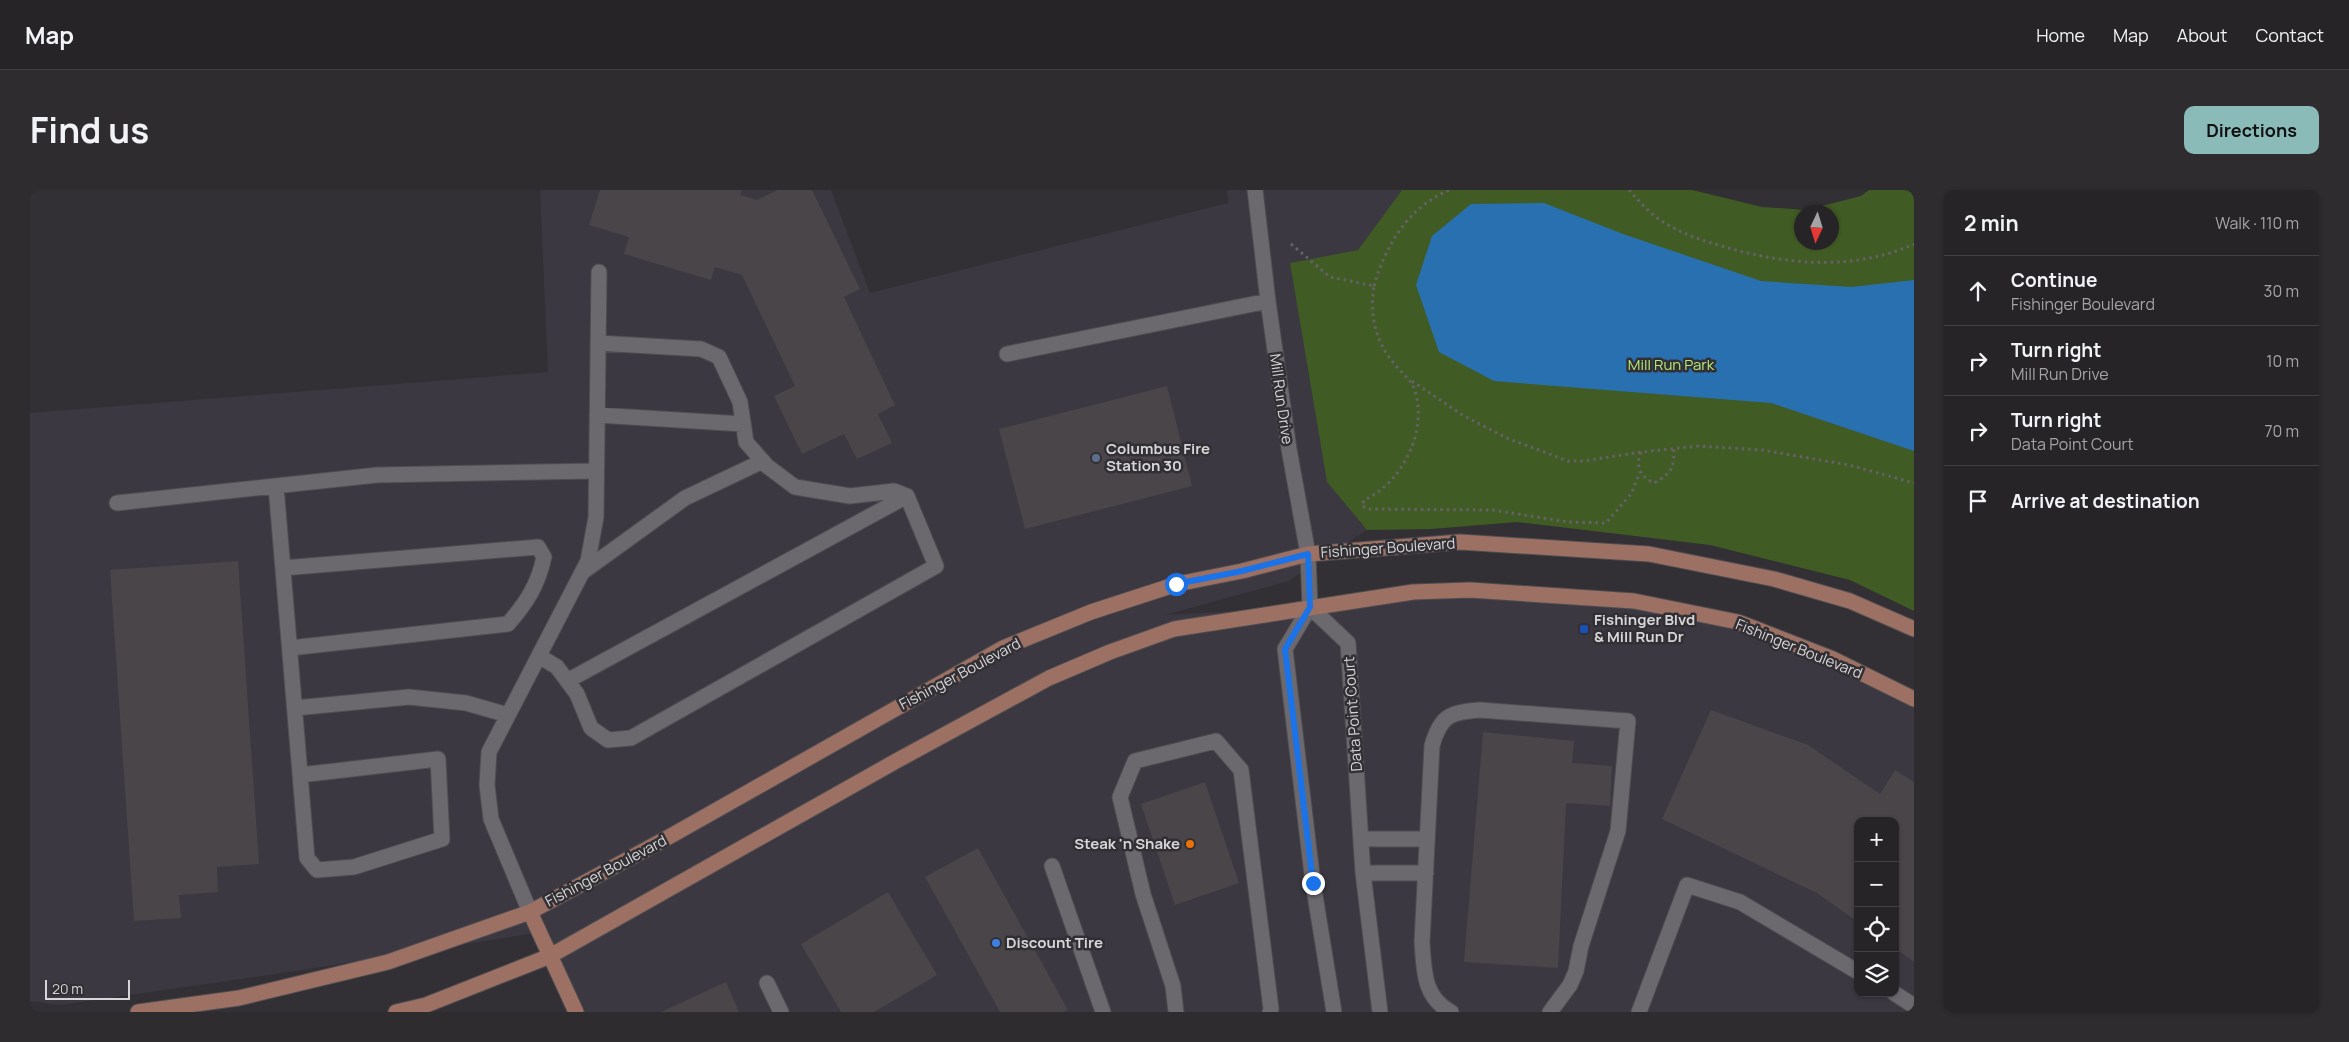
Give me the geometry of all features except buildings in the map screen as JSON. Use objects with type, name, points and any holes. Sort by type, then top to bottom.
[{"type":"main road","name":"Fishinger Boulevard","points":[[138,1012],[239,998],[388,962],[530,912],[667,838],[1003,648],[1090,612],[1176,584],[1242,571],[1308,554],[1460,542],[1649,554],[1774,579],[1850,601],[1914,629]]},
{"type":"main road","name":"Fishinger Boulevard","points":[[396,1012],[426,1005],[550,956],[898,760],[1049,678],[1110,652],[1174,629],[1414,592],[1470,590],[1634,600],[1738,622],[1833,659],[1914,699]]},
{"type":"main road","points":[[530,912],[576,1012]]},
{"type":"street","name":"Mill Run Drive","points":[[1255,190],[1268,301],[1289,450],[1308,554],[1310,607]]},
{"type":"street","points":[[530,912],[491,819],[487,786],[489,752],[588,561],[596,518],[599,272]]},
{"type":"street","points":[[1007,354],[1268,301]]},
{"type":"street","points":[[539,656],[557,667],[577,694],[591,728],[608,740],[631,738],[936,566],[907,496],[894,491],[850,496],[795,487],[763,461],[746,442],[740,402],[718,357],[701,349],[598,343]]},
{"type":"street","points":[[597,415],[743,424]]},
{"type":"street","points":[[583,572],[685,498],[763,461]]},
{"type":"street","points":[[117,502],[378,475],[596,471]]},
{"type":"street","points":[[276,486],[290,648],[300,775],[307,858],[317,870],[354,868],[442,839],[438,759],[300,775]]},
{"type":"street","points":[[567,681],[907,496]]},
{"type":"street","points":[[283,568],[538,547],[544,557],[540,578],[524,605],[508,624],[290,648]]},
{"type":"street","points":[[1310,607],[1285,649],[1313,883],[1334,1012]]},
{"type":"street","name":"Data Point Court","points":[[1310,607],[1348,643],[1361,840],[1380,1012]]},
{"type":"street","points":[[295,708],[409,697],[466,703],[508,715]]},
{"type":"street","points":[[1451,1012],[1438,1005],[1430,992],[1425,971],[1422,942],[1432,746],[1436,731],[1443,719],[1459,711],[1480,710],[1628,721],[1618,831],[1581,946],[1576,971],[1570,985],[1550,1012]]},
{"type":"street","points":[[1176,1012],[1172,986],[1143,894],[1120,797],[1135,760],[1216,741],[1241,770],[1272,1009],[1270,1012]]},
{"type":"street","points":[[1361,840],[1427,839]]},
{"type":"street","points":[[1052,866],[1103,1012]]},
{"type":"street","points":[[1364,873],[1426,873]]},
{"type":"street","points":[[1639,1012],[1687,885],[1740,902],[1854,970]]},
{"type":"street","points":[[767,983],[781,1012]]},
{"type":"street","points":[[1899,996],[1914,1006]]},
{"type":"path","points":[[1449,190],[1433,197],[1417,210],[1398,230],[1383,259],[1374,286],[1372,304],[1378,339],[1386,355],[1410,380],[1464,416],[1509,439],[1549,456],[1568,461],[1583,462],[1641,452],[1700,446],[1762,450],[1849,465],[1914,483]]},
{"type":"path","points":[[1629,190],[1654,216],[1683,234],[1761,255],[1803,262],[1844,262],[1884,256],[1914,244]]},
{"type":"path","points":[[1291,244],[1330,278],[1374,286]]},
{"type":"path","points":[[1410,380],[1416,392],[1417,403],[1413,445],[1405,462],[1395,476],[1376,495],[1364,500],[1362,506],[1369,509],[1493,510],[1568,522],[1606,524],[1632,494],[1640,472]]},
{"type":"path","points":[[1641,452],[1638,464],[1640,472],[1646,479],[1654,483],[1665,477],[1674,466],[1674,448]]},
{"type":"shaded area","points":[[540,190],[831,190],[870,293],[1228,203],[1227,190],[1402,190],[1358,250],[1290,263],[1327,482],[1367,530],[1288,581],[1165,615],[1310,607],[1413,592],[1634,601],[1738,622],[1914,699],[1914,1012],[579,1012],[548,931],[289,972],[60,1005],[30,1001],[30,413],[548,372]]},
{"type":"green space","name":"Mill Run Park","points":[[1402,190],[1692,190],[1762,207],[1794,209],[1794,250],[1839,250],[1839,205],[1826,205],[1861,196],[1869,190],[1914,190],[1914,611],[1850,580],[1710,545],[1517,522],[1431,529],[1367,530],[1327,482],[1290,263],[1358,250]]},
{"type":"water","points":[[1544,203],[1623,234],[1761,281],[1851,287],[1914,280],[1914,451],[1771,403],[1494,381],[1439,352],[1416,285],[1432,236],[1471,204]]},
{"type":"place","name":"Columbus Fire Station 30","points":[[1096,458]]},
{"type":"place","name":"Fishinger Blvd & Mill Run Dr","points":[[1584,629]]},
{"type":"place","name":"Steak 'n Shake","points":[[1190,844]]},
{"type":"place","name":"Discount Tire","points":[[996,943]]},
{"type":"route","points":[[1176,584],[1242,571],[1308,554],[1310,607],[1285,649],[1313,883]]}]
